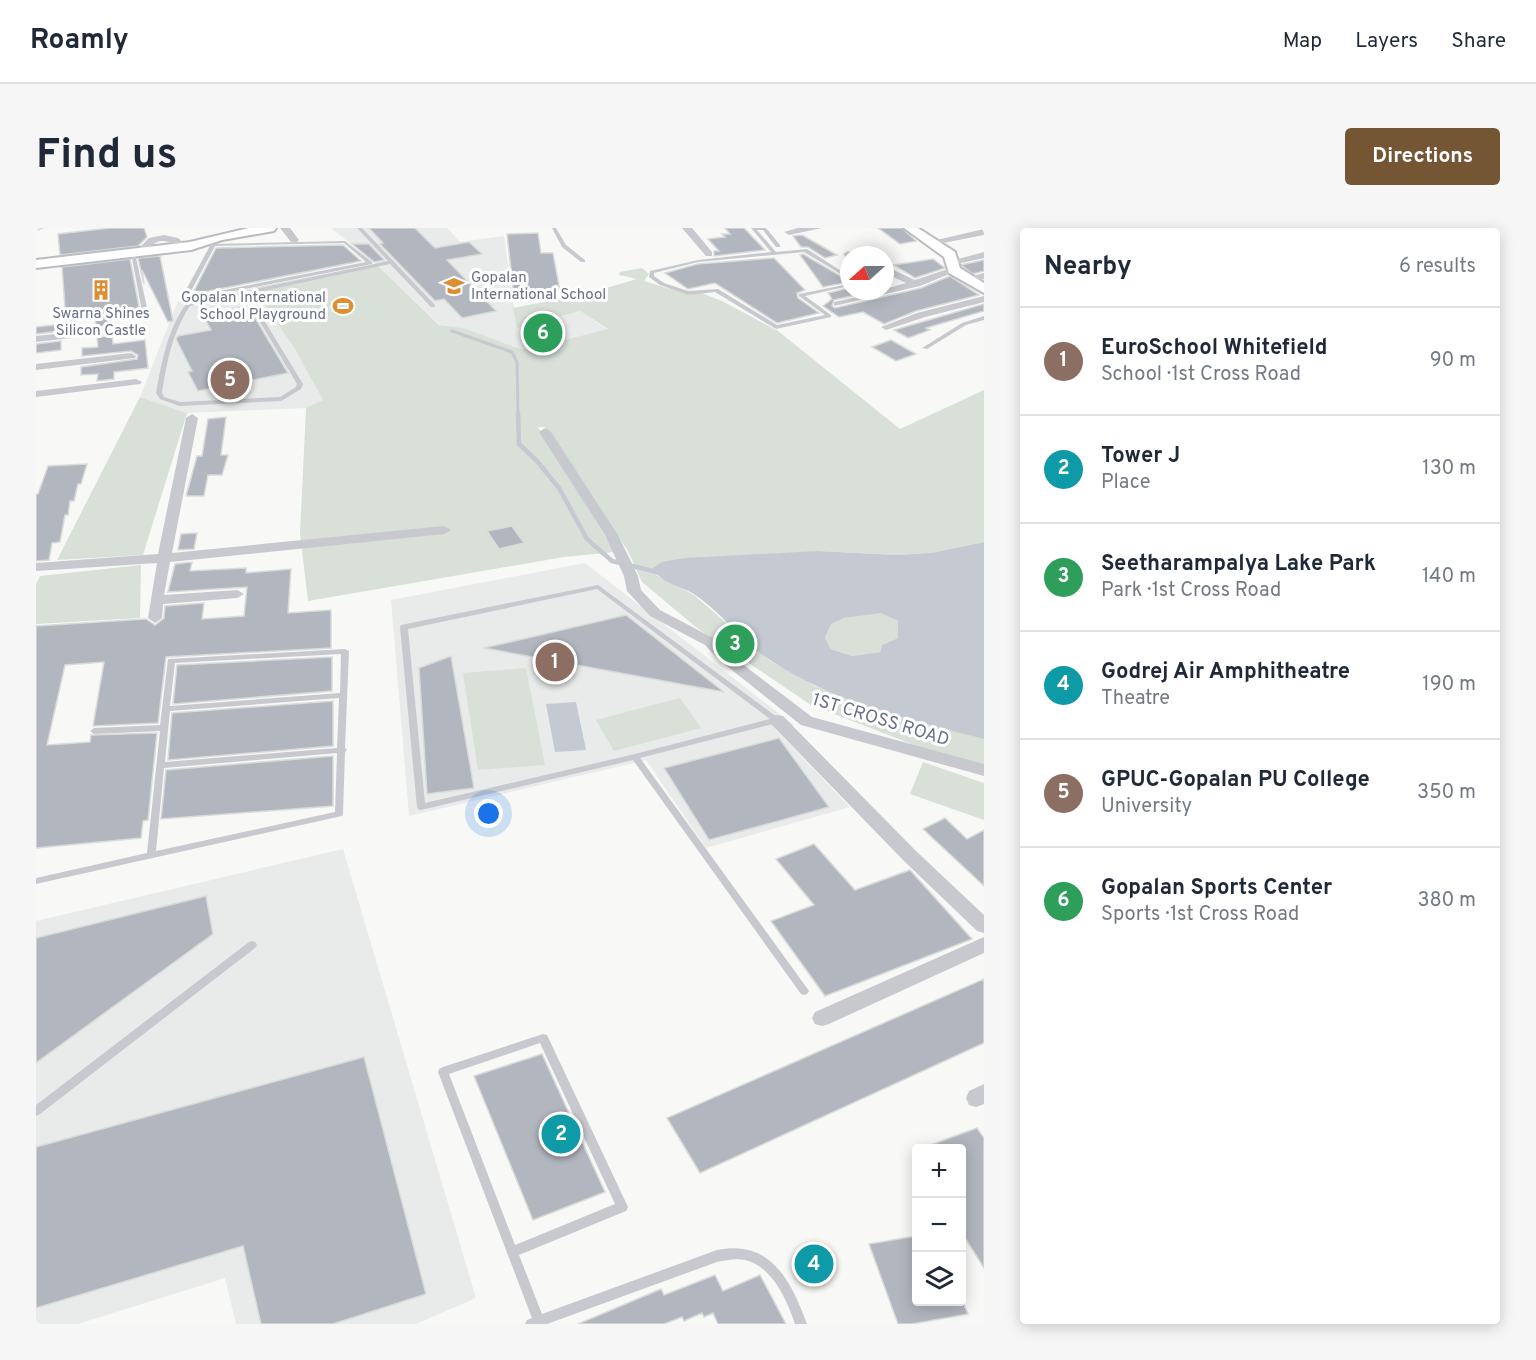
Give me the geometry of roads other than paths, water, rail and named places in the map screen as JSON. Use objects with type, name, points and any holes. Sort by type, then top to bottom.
[{"type":"street","points":[[36,264],[184,247],[247,230],[270,228]]},
{"type":"street","points":[[285,228],[294,240]]},
{"type":"street","points":[[687,228],[709,254]]},
{"type":"street","points":[[789,232],[817,228]]},
{"type":"street","points":[[910,228],[950,255],[953,266],[967,279],[984,289]]},
{"type":"street","points":[[140,252],[154,233],[174,239],[184,247]]},
{"type":"street","points":[[933,242],[982,235]]},
{"type":"street","points":[[838,304],[916,284],[953,266],[984,255]]},
{"type":"street","points":[[894,273],[916,284]]},
{"type":"street","points":[[967,279],[984,276]]},
{"type":"street","points":[[886,327],[921,315],[984,299]]},
{"type":"street","points":[[36,339],[139,328]]},
{"type":"street","points":[[36,367],[131,356]]},
{"type":"street","points":[[36,394],[136,382]]},
{"type":"street","points":[[155,618],[163,558],[192,418]]},
{"type":"street","name":"1ST CROSS ROAD","points":[[545,432],[624,556],[634,580],[634,591],[655,613],[710,642],[723,656],[807,721],[984,770]]},
{"type":"street","points":[[36,567],[163,558],[444,530]]},
{"type":"street","points":[[156,600],[237,594]]},
{"type":"street","points":[[777,720],[910,856],[984,926]]},
{"type":"street","points":[[822,1018],[984,945]]},
{"type":"lane","points":[[362,228],[433,306]]},
{"type":"lane","points":[[554,228],[564,246],[583,261]]},
{"type":"lane","points":[[754,228],[764,229],[778,246]]},
{"type":"lane","points":[[754,228],[774,252]]},
{"type":"lane","points":[[209,242],[230,244],[345,242],[370,263],[184,299],[213,245],[230,244]]},
{"type":"lane","points":[[840,272],[805,250],[698,261],[652,272],[651,277],[688,293],[716,290],[776,327],[829,316],[801,295],[840,287]]},
{"type":"lane","points":[[140,252],[145,312]]},
{"type":"lane","points":[[245,293],[300,384],[300,388],[281,399],[179,404],[162,398],[159,393],[169,338],[179,316],[188,305],[392,262]]},
{"type":"lane","points":[[925,348],[964,324],[984,318]]},
{"type":"lane","points":[[598,587],[777,720],[635,757],[421,807],[404,627],[598,587]]},
{"type":"lane","points":[[36,881],[339,814],[345,651],[171,661],[151,855]]},
{"type":"lane","points":[[166,709],[344,695]]},
{"type":"lane","points":[[94,731],[165,728]]},
{"type":"lane","points":[[161,765],[343,750]]},
{"type":"lane","points":[[635,757],[804,992]]},
{"type":"lane","points":[[36,1111],[252,945]]},
{"type":"lane","points":[[513,1252],[622,1208],[543,1038],[443,1072],[513,1252],[535,1322],[729,1253],[746,1254],[762,1262],[780,1280],[801,1324]]},
{"type":"waterway","points":[[452,331],[512,352],[517,362],[518,414]]},
{"type":"waterway","points":[[518,413],[519,444],[537,461],[559,488],[587,539],[612,561],[661,573]]},
{"type":"place","name":"Gopalan International School","points":[[454,286]]},
{"type":"place","name":"Swarna Shines Silicon Castle","points":[[101,290]]},
{"type":"place","name":"Gopalan International School Playground","points":[[343,306]]},
{"type":"place","name":"Gopalan Sports Center","points":[[543,333]]},
{"type":"place","name":"GPUC-Gopalan PU College","points":[[230,380]]},
{"type":"place","name":"Seetharampalya Lake Park","points":[[735,644]]},
{"type":"place","name":"EuroSchool Whitefield","points":[[555,662]]},
{"type":"place","name":"Tower J","points":[[561,1134]]},
{"type":"place","name":"Godrej Air Amphitheatre","points":[[814,1264]]}]
